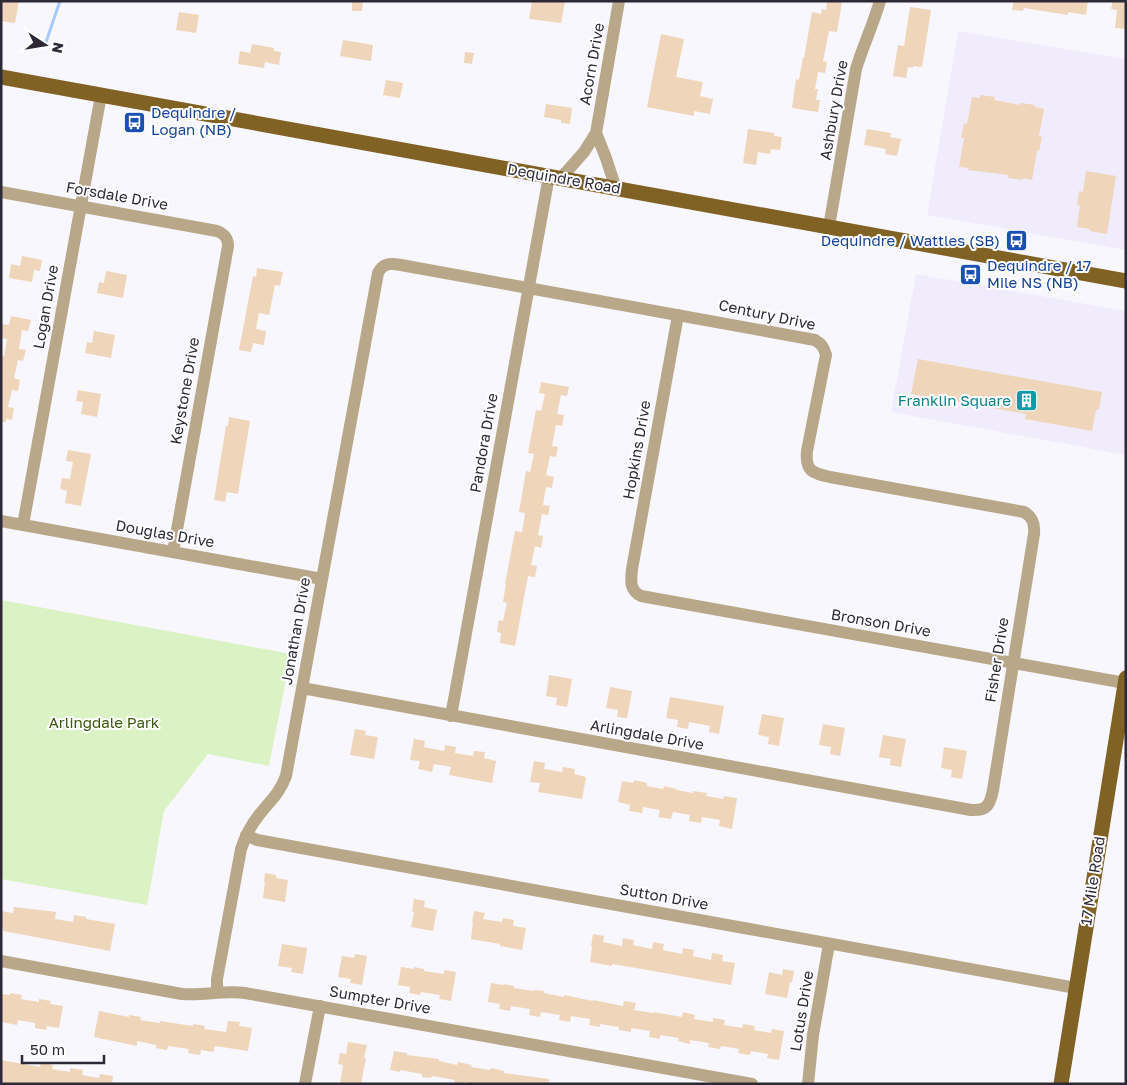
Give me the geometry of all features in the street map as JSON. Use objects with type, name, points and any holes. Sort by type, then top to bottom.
[{"type":"main road","name":"Dequindre Road","points":[[1,77],[1126,282]]},
{"type":"main road","name":"17 Mile Road","points":[[1061,1084],[1125,681]]},
{"type":"street","name":"Acorn Drive","points":[[555,177],[584,152],[596,133],[619,1]]},
{"type":"street","name":"Ashbury Drive","points":[[829,227],[856,69],[880,1]]},
{"type":"street","name":"Logan Drive","points":[[23,524],[101,95]]},
{"type":"street","points":[[596,133],[616,189]]},
{"type":"street","name":"Pandora Drive","points":[[451,716],[529,288],[555,177]]},
{"type":"street","name":"Forsdale Drive","points":[[1,192],[217,231],[226,237]]},
{"type":"street","name":"Keystone Drive","points":[[172,552],[226,255],[228,241],[226,237]]},
{"type":"street","name":"Century Drive","points":[[384,266],[401,264],[678,314],[809,339],[821,343],[826,355],[806,459],[812,471],[830,477],[1024,512],[1032,518]]},
{"type":"street","name":"Jonathan Drive","points":[[217,992],[217,979],[238,861],[246,835],[254,822],[277,795],[286,776],[378,274],[384,266]]},
{"type":"street","name":"Hopkins Drive","points":[[633,590],[630,581],[678,314]]},
{"type":"street","name":"Fisher Drive","points":[[986,807],[991,800],[993,790],[1034,534],[1035,527],[1032,518]]},
{"type":"street","name":"Douglas Drive","points":[[1,521],[322,579]]},
{"type":"street","name":"Bronson Drive","points":[[633,590],[641,596],[1013,664],[1125,681]]},
{"type":"street","name":"Arlingdale Drive","points":[[302,688],[971,810],[986,807]]},
{"type":"street","name":"Sutton Drive","points":[[246,835],[267,842],[1076,988]]},
{"type":"street","name":"Lotus Drive","points":[[808,1084],[813,1035],[830,944]]},
{"type":"street","name":"Sumpter Drive","points":[[1,961],[182,994],[245,993],[752,1084]]},
{"type":"street","points":[[306,1084],[320,1006]]},
{"type":"shaded area","points":[[958,31],[1126,59],[1126,250],[927,215]]},
{"type":"shaded area","points":[[916,274],[1126,311],[1126,455],[891,412]]},
{"type":"green space","name":"Arlingdale Park","points":[[1,600],[291,654],[269,766],[208,754],[164,811],[147,905],[1,879]]},
{"type":"building","points":[[1,1],[19,1],[15,23],[1,21]]},
{"type":"building","points":[[352,1],[363,1],[362,11],[352,11]]},
{"type":"building","points":[[532,1],[565,1],[561,23],[529,19]]},
{"type":"building","points":[[827,1],[842,2],[837,32],[829,31],[823,61],[827,62],[825,73],[818,72],[815,89],[818,89],[816,100],[820,100],[818,112],[792,108],[796,79],[799,80],[812,12],[821,14],[822,9],[826,10]]},
{"type":"building","points":[[1014,1],[1088,1],[1086,15],[1068,12],[1068,15],[1024,8],[1023,11],[1012,10]]},
{"type":"building","points":[[1113,1],[1126,1],[1126,29],[1115,28],[1117,10],[1111,9]]},
{"type":"building","points":[[910,7],[931,10],[922,67],[908,67],[906,78],[893,76],[898,45],[904,46]]},
{"type":"building","points":[[179,12],[199,15],[196,33],[176,30]]},
{"type":"building","points":[[661,34],[684,39],[676,77],[703,82],[700,96],[713,99],[710,114],[694,111],[694,116],[647,107]]},
{"type":"building","points":[[343,40],[373,45],[371,61],[340,56]]},
{"type":"building","points":[[252,44],[274,48],[274,51],[281,52],[279,65],[265,62],[264,68],[238,64],[240,51],[250,53]]},
{"type":"building","points":[[465,52],[474,53],[472,64],[464,63]]},
{"type":"building","points":[[386,80],[403,83],[400,98],[383,95]]},
{"type":"building","points":[[980,95],[995,97],[994,100],[1020,105],[1021,103],[1035,105],[1035,107],[1044,109],[1039,136],[1042,137],[1039,151],[1037,151],[1032,180],[1008,178],[1009,175],[968,170],[969,168],[959,167],[964,138],[961,138],[964,123],[967,124],[972,97],[980,98]]},
{"type":"building","points":[[546,104],[572,108],[570,124],[561,123],[561,120],[544,117]]},
{"type":"building","points":[[748,129],[774,133],[774,136],[782,137],[780,150],[771,149],[770,154],[758,152],[756,165],[743,163]]},
{"type":"building","points":[[867,129],[891,133],[890,137],[901,139],[897,156],[885,154],[886,149],[864,145]]},
{"type":"building","points":[[1086,171],[1116,176],[1107,234],[1077,227],[1080,206],[1077,205],[1079,191],[1083,192]]},
{"type":"building","points":[[22,256],[42,260],[40,271],[34,270],[32,282],[9,278],[11,264],[20,266]]},
{"type":"building","points":[[257,268],[283,272],[280,286],[275,285],[269,315],[259,313],[256,329],[266,331],[264,345],[253,343],[251,352],[239,350],[253,276],[256,277]]},
{"type":"building","points":[[106,271],[127,275],[123,298],[97,293],[99,282],[104,283]]},
{"type":"building","points":[[11,316],[31,320],[28,331],[22,330],[19,349],[26,350],[23,361],[18,360],[14,378],[20,380],[18,391],[12,390],[8,407],[14,408],[12,420],[6,419],[6,422],[1,422],[1,355],[4,356],[7,339],[1,338],[1,324],[9,325]]},
{"type":"building","points":[[94,331],[115,335],[111,358],[85,353],[87,342],[92,343]]},
{"type":"building","name":"Franklin Square","points":[[918,359],[1102,392],[1092,431],[1025,419],[1026,414],[911,394]]},
{"type":"building","points":[[541,382],[569,387],[567,396],[561,395],[557,414],[564,415],[562,426],[556,425],[552,446],[558,447],[556,457],[550,456],[546,475],[554,477],[552,488],[546,487],[543,505],[550,506],[548,515],[542,514],[538,535],[543,536],[541,548],[535,546],[531,565],[537,566],[535,577],[528,576],[515,646],[500,643],[501,633],[497,632],[499,620],[503,621],[507,603],[503,602],[505,584],[515,531],[522,532],[525,513],[519,512],[526,471],[530,472],[534,454],[528,453],[536,410],[541,411],[545,394],[539,393]]},
{"type":"building","points":[[78,390],[101,394],[97,417],[81,414],[83,402],[76,401]]},
{"type":"building","points":[[229,417],[250,421],[238,494],[227,492],[225,502],[214,500]]},
{"type":"building","points":[[68,450],[91,454],[81,506],[65,503],[67,491],[60,489],[62,478],[70,479],[73,462],[66,461]]},
{"type":"building","points":[[549,675],[572,679],[567,707],[556,705],[557,698],[546,696]]},
{"type":"building","points":[[610,687],[632,691],[627,718],[617,717],[618,710],[606,708]]},
{"type":"building","points":[[670,697],[724,706],[719,734],[709,732],[710,726],[689,722],[688,729],[677,727],[678,720],[666,718]]},
{"type":"building","points":[[762,714],[784,718],[779,746],[768,744],[769,737],[758,735]]},
{"type":"building","points":[[823,724],[845,728],[840,756],[830,754],[831,747],[819,745]]},
{"type":"building","points":[[355,729],[366,731],[365,735],[378,737],[374,759],[350,755]]},
{"type":"building","points":[[883,735],[906,739],[901,767],[890,765],[891,759],[879,757]]},
{"type":"building","points":[[414,739],[425,741],[424,747],[444,751],[445,745],[456,747],[455,753],[473,756],[474,751],[485,752],[484,758],[496,761],[492,783],[449,775],[451,767],[434,764],[432,772],[418,769],[420,761],[410,760]]},
{"type":"building","points":[[944,747],[967,751],[962,779],[951,777],[952,770],[941,768]]},
{"type":"building","points":[[534,761],[545,763],[544,769],[562,772],[563,767],[575,769],[574,774],[586,777],[582,799],[538,792],[540,783],[530,782]]},
{"type":"building","points":[[634,780],[647,783],[647,786],[663,789],[664,786],[693,793],[693,791],[707,793],[706,796],[723,799],[724,796],[737,798],[732,829],[719,826],[720,820],[702,817],[701,823],[689,821],[690,815],[673,812],[671,819],[658,817],[660,810],[643,807],[642,813],[629,811],[630,805],[618,802],[622,781],[633,783]]},
{"type":"building","points":[[265,873],[276,875],[276,878],[288,880],[285,902],[263,898]]},
{"type":"building","points":[[414,899],[425,901],[424,907],[437,910],[433,931],[411,927]]},
{"type":"building","points":[[14,907],[56,912],[55,919],[73,922],[74,915],[115,924],[110,951],[3,931],[3,928],[1,928],[1,911],[13,913]]},
{"type":"building","points":[[474,911],[485,913],[483,919],[502,922],[503,918],[514,920],[513,926],[526,928],[522,950],[471,939]]},
{"type":"building","points":[[593,934],[604,936],[603,942],[622,946],[623,938],[634,940],[633,945],[652,949],[653,942],[664,944],[663,950],[682,954],[683,948],[694,950],[693,956],[711,960],[712,953],[723,955],[722,961],[735,963],[731,985],[612,964],[612,966],[590,962]]},
{"type":"building","points":[[282,944],[307,948],[303,974],[291,972],[292,968],[278,966]]},
{"type":"building","points":[[355,954],[367,956],[362,985],[350,983],[351,979],[338,977],[342,956],[354,958]]},
{"type":"building","points":[[401,967],[414,969],[414,967],[424,969],[424,971],[444,974],[444,970],[456,972],[451,1001],[439,999],[440,995],[421,992],[420,995],[409,993],[410,987],[398,985]]},
{"type":"building","points":[[783,969],[794,971],[787,998],[765,994],[769,972],[782,975]]},
{"type":"building","points":[[491,983],[623,1006],[624,1001],[636,1003],[634,1010],[682,1017],[683,1012],[695,1015],[694,1019],[713,1022],[713,1018],[725,1020],[724,1025],[742,1028],[743,1024],[755,1026],[754,1030],[771,1033],[772,1029],[784,1031],[779,1060],[767,1058],[768,1054],[751,1051],[750,1055],[738,1053],[739,1049],[721,1046],[720,1049],[708,1047],[709,1043],[690,1040],[690,1044],[678,1041],[679,1038],[660,1035],[660,1039],[649,1037],[650,1031],[631,1028],[631,1032],[619,1030],[619,1027],[600,1024],[600,1027],[589,1025],[590,1019],[571,1016],[570,1022],[559,1020],[560,1015],[541,1012],[540,1017],[529,1015],[530,1009],[511,1006],[510,1011],[499,1009],[500,1004],[488,1002]]},
{"type":"building","points":[[10,993],[22,995],[21,999],[39,1002],[39,999],[51,1001],[50,1004],[63,1006],[59,1028],[47,1026],[46,1030],[35,1028],[35,1023],[18,1020],[17,1025],[1,1022],[1,994],[10,995]]},
{"type":"building","points":[[99,1011],[129,1017],[129,1015],[141,1017],[140,1020],[160,1023],[160,1021],[193,1026],[193,1024],[205,1026],[204,1029],[226,1032],[228,1021],[240,1022],[239,1026],[252,1028],[248,1051],[215,1046],[213,1052],[201,1050],[200,1055],[188,1053],[189,1049],[168,1046],[167,1050],[156,1048],[156,1045],[137,1041],[137,1046],[94,1037]]},
{"type":"building","points":[[348,1042],[367,1045],[361,1084],[340,1084],[343,1065],[338,1064],[340,1053],[346,1054]]},
{"type":"building","points":[[394,1051],[407,1053],[407,1055],[439,1059],[439,1061],[457,1065],[458,1062],[472,1065],[471,1067],[490,1070],[491,1068],[504,1071],[504,1073],[549,1079],[549,1084],[476,1084],[464,1082],[464,1084],[454,1082],[455,1080],[432,1076],[431,1078],[422,1077],[422,1074],[390,1070]]},
{"type":"building","points":[[1,1060],[40,1067],[41,1062],[53,1065],[52,1069],[70,1072],[70,1068],[83,1070],[82,1075],[99,1078],[100,1074],[113,1076],[112,1084],[1,1084]]},
{"type":"waterway","points":[[45,45],[60,1]]},
{"type":"place","name":"Dequindre / Logan (NB)","points":[[135,122]]},
{"type":"place","name":"Dequindre / Wattles (SB)","points":[[1016,241]]},
{"type":"place","name":"Dequindre / 17 Mile NS (NB)","points":[[971,275]]},
{"type":"place","name":"Franklin Square","points":[[1027,401]]}]
